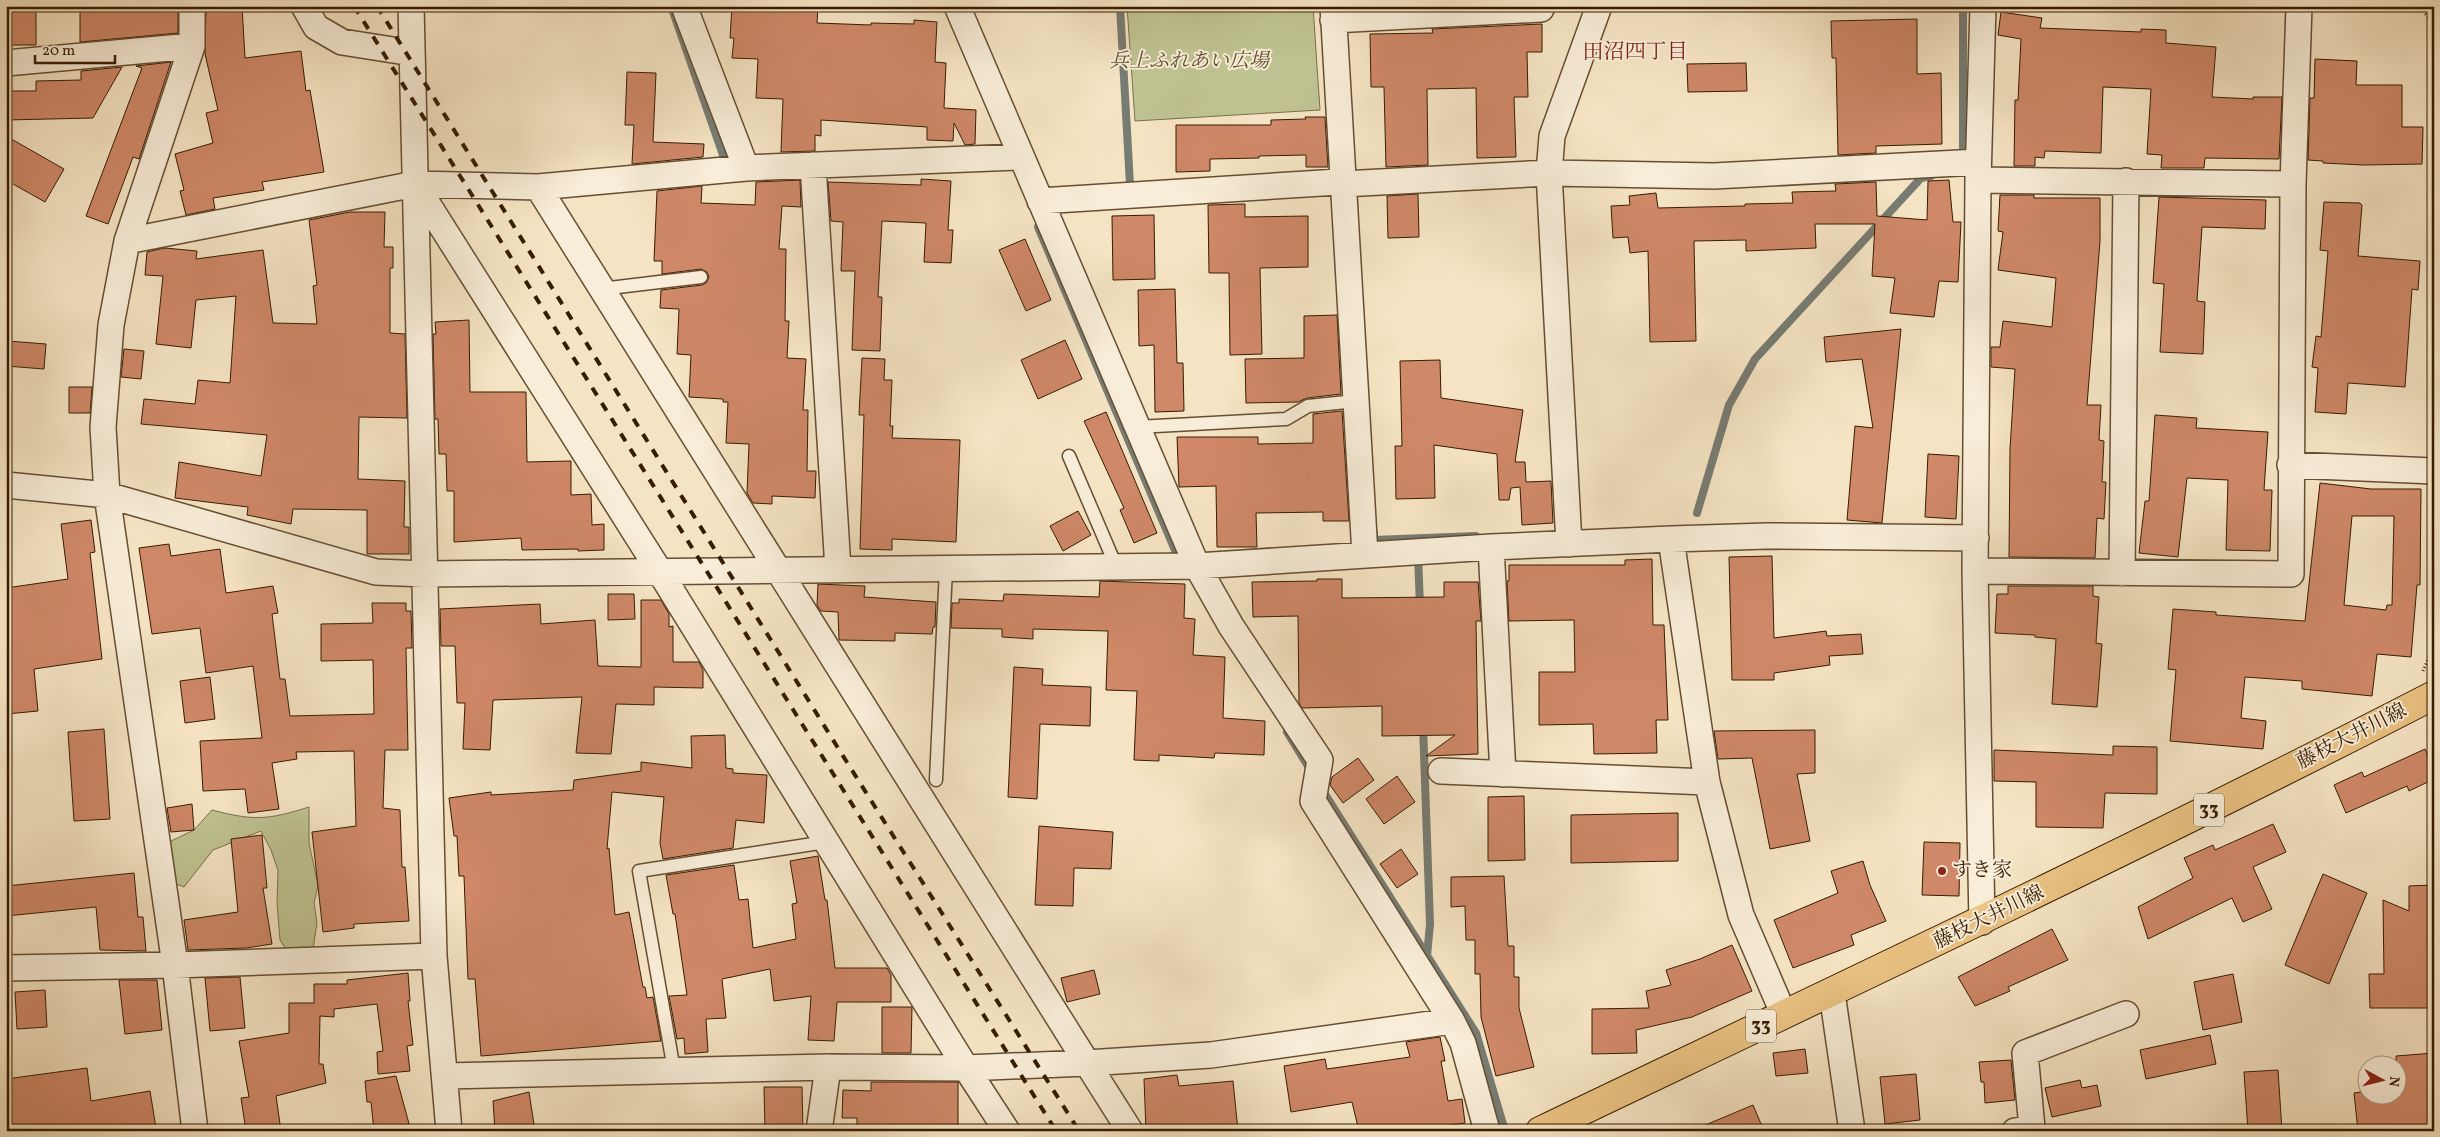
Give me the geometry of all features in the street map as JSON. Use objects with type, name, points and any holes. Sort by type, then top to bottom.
[{"type":"main road","name":"藤枝大井川線","points":[[1540,1131],[1982,922],[2262,784],[2434,695]]},
{"type":"street","points":[[192,6],[192,46],[127,241],[110,325],[103,427],[108,494],[175,966],[195,1131]]},
{"type":"street","points":[[304,6],[316,27],[342,42],[412,53]]},
{"type":"street","points":[[411,6],[434,956],[449,1131]]},
{"type":"street","points":[[684,6],[746,168]]},
{"type":"street","points":[[957,6],[1137,427],[1185,566],[1231,626],[1320,760],[1313,801],[1464,1043],[1487,1131]]},
{"type":"street","points":[[1569,544],[1549,173],[1552,136],[1599,6]]},
{"type":"street","points":[[1982,922],[1975,571],[1971,169],[1983,6]]},
{"type":"street","points":[[1975,571],[2291,574],[2290,464],[2293,184],[2299,6]]},
{"type":"street","points":[[1365,555],[1333,13],[1542,9]]},
{"type":"street","points":[[6,63],[192,46]]},
{"type":"street","points":[[127,241],[415,184],[538,187],[746,168],[1020,157]]},
{"type":"street","points":[[813,165],[838,569]]},
{"type":"street","points":[[1040,201],[1338,182],[1343,184],[1549,173],[1714,176],[1971,169],[2126,181],[2293,184]]},
{"type":"street","points":[[2122,573],[2126,181]]},
{"type":"street","points":[[415,184],[660,572],[966,1068],[1008,1131]]},
{"type":"street","points":[[538,187],[1130,1131]]},
{"type":"street","points":[[2290,464],[2434,471]]},
{"type":"street","points":[[6,484],[108,494],[376,572],[424,574],[1185,566],[1491,547],[1671,539],[1767,536],[1976,538]]},
{"type":"street","points":[[1671,539],[1707,782],[1741,915],[1784,1015]]},
{"type":"street","points":[[1491,547],[1503,774]]},
{"type":"street","points":[[1441,771],[1707,782]]},
{"type":"street","points":[[6,968],[175,966],[434,956]]},
{"type":"street","points":[[1832,993],[1852,1131]]},
{"type":"street","points":[[2015,1131],[2032,1128],[2025,1053],[2126,1014]]},
{"type":"street","points":[[445,1076],[828,1067],[966,1068],[1087,1063],[1211,1055],[1452,1021]]},
{"type":"street","points":[[819,1131],[828,1067]]},
{"type":"lane","points":[[601,289],[701,278]]},
{"type":"lane","points":[[1137,427],[1286,419],[1308,406],[1356,401]]},
{"type":"lane","points":[[1069,456],[1116,566]]},
{"type":"lane","points":[[936,780],[946,568]]},
{"type":"lane","points":[[674,1070],[639,871],[826,842]]},
{"type":"path","points":[[2418,6],[2434,23],[2434,124]]},
{"type":"green space","name":"兵上ふれあい広場","points":[[1127,6],[1313,6],[1320,110],[1135,121]]},
{"type":"green space","points":[[309,807],[309,843],[318,885],[314,903],[317,923],[313,949],[291,957],[280,940],[277,903],[278,870],[271,850],[261,831],[213,850],[184,887],[168,881],[165,855],[171,841],[194,830],[212,810],[239,816],[261,818]]},
{"type":"building","points":[[80,6],[178,6],[178,33],[80,42]]},
{"type":"building","points":[[206,6],[242,6],[245,58],[301,51],[306,91],[310,90],[324,172],[262,182],[264,190],[213,198],[215,209],[186,215],[180,191],[184,190],[175,154],[213,143],[206,113],[218,110],[205,54]]},
{"type":"building","points":[[732,6],[818,6],[817,23],[871,25],[871,23],[914,24],[914,20],[937,22],[935,62],[946,63],[944,108],[976,110],[975,144],[965,145],[954,123],[953,141],[927,140],[927,127],[821,120],[821,136],[815,135],[815,151],[781,152],[783,99],[756,98],[758,59],[732,58],[734,38],[730,38]]},
{"type":"building","points":[[36,8],[36,45],[6,45],[6,9]]},
{"type":"building","points":[[2001,12],[2042,18],[2040,28],[2141,32],[2141,29],[2166,30],[2166,43],[2216,47],[2212,97],[2253,99],[2253,97],[2282,97],[2279,159],[2205,158],[2204,168],[2161,168],[2162,155],[2147,154],[2151,89],[2103,87],[2101,153],[2045,151],[2044,158],[2035,157],[2035,166],[2014,166],[2015,100],[2018,100],[2021,39],[1998,35]]},
{"type":"building","points":[[1917,19],[1917,74],[1941,73],[1942,144],[1876,146],[1876,153],[1838,155],[1836,58],[1832,58],[1831,21]]},
{"type":"building","points":[[1542,24],[1542,52],[1527,52],[1528,97],[1514,97],[1516,157],[1477,158],[1476,88],[1427,89],[1428,165],[1386,167],[1384,87],[1371,87],[1370,34],[1433,33],[1432,29]]},
{"type":"building","points":[[2315,59],[2357,61],[2356,85],[2402,85],[2402,127],[2423,127],[2422,164],[2363,165],[2323,163],[2323,161],[2308,160],[2310,98],[2314,98]]},
{"type":"building","points":[[171,62],[139,159],[133,157],[108,224],[86,216],[142,68],[136,66]]},
{"type":"building","points":[[1746,63],[1747,91],[1688,92],[1687,64]]},
{"type":"building","points":[[122,67],[93,118],[6,120],[6,91],[36,91],[36,81],[81,80],[81,71]]},
{"type":"building","points":[[627,72],[656,73],[653,142],[704,144],[703,157],[632,164],[634,125],[625,125]]},
{"type":"building","points":[[1305,117],[1325,117],[1328,167],[1306,167],[1306,155],[1259,156],[1259,158],[1210,159],[1210,171],[1176,172],[1176,125],[1271,125],[1271,120],[1306,119]]},
{"type":"building","points":[[6,136],[64,169],[45,202],[6,180]]},
{"type":"building","points":[[921,179],[951,181],[948,230],[953,230],[951,263],[924,262],[926,223],[882,221],[878,297],[882,297],[880,351],[852,350],[855,271],[841,271],[843,222],[831,221],[828,182],[921,185]]},
{"type":"building","points":[[800,180],[801,207],[782,206],[779,249],[786,249],[785,321],[789,321],[787,358],[806,359],[803,410],[808,410],[807,471],[816,471],[815,498],[772,496],[772,504],[753,503],[747,493],[749,444],[726,443],[728,402],[723,402],[723,399],[689,397],[691,355],[677,354],[679,309],[660,308],[661,290],[702,285],[706,283],[709,277],[707,272],[701,269],[662,274],[662,261],[654,261],[657,191],[702,186],[701,203],[755,205],[756,182]]},
{"type":"building","points":[[1949,180],[1953,222],[1961,222],[1958,282],[1939,281],[1934,317],[1890,313],[1895,278],[1872,276],[1875,224],[1815,224],[1816,248],[1746,251],[1746,240],[1694,241],[1696,341],[1650,342],[1648,251],[1630,253],[1628,237],[1613,238],[1611,206],[1630,205],[1629,196],[1656,193],[1658,208],[1745,206],[1745,204],[1793,203],[1792,192],[1836,191],[1835,184],[1876,182],[1877,216],[1927,220],[1928,181]]},
{"type":"building","points":[[1418,194],[1419,237],[1388,238],[1387,196]]},
{"type":"building","points":[[2000,195],[2034,195],[2034,198],[2100,198],[2100,241],[2087,405],[2101,405],[2099,440],[2104,441],[2102,482],[2106,482],[2104,519],[2097,518],[2095,558],[2009,557],[2010,449],[2015,369],[1991,367],[1991,347],[2000,347],[2003,321],[2052,327],[2056,278],[1998,270],[2003,232],[1998,231]]},
{"type":"building","points":[[2159,197],[2266,200],[2265,229],[2202,227],[2197,301],[2205,302],[2203,354],[2160,352],[2164,284],[2153,283]]},
{"type":"building","points":[[2324,202],[2360,203],[2362,205],[2358,256],[2420,261],[2418,290],[2412,289],[2405,387],[2348,383],[2346,414],[2315,412],[2318,368],[2312,367],[2316,336],[2321,337],[2328,251],[2320,250]]},
{"type":"building","points":[[1245,204],[1245,217],[1308,216],[1308,267],[1260,268],[1262,354],[1230,355],[1229,273],[1209,273],[1208,205]]},
{"type":"building","points":[[350,212],[385,212],[384,247],[393,247],[393,268],[390,268],[390,333],[405,334],[407,418],[359,417],[358,479],[405,481],[404,527],[409,527],[409,554],[367,554],[367,510],[293,509],[291,524],[247,515],[248,507],[175,498],[179,462],[261,476],[267,435],[141,424],[144,399],[195,404],[198,380],[230,383],[236,296],[196,300],[191,348],[156,344],[163,276],[145,275],[147,252],[165,248],[197,251],[196,259],[263,250],[273,323],[317,324],[313,286],[317,285],[309,220]]},
{"type":"building","points":[[1154,215],[1155,279],[1113,280],[1112,216]]},
{"type":"building","points":[[1025,239],[1051,300],[1026,311],[999,250]]},
{"type":"building","points":[[1175,289],[1177,363],[1183,363],[1184,411],[1155,412],[1154,345],[1139,346],[1138,290]]},
{"type":"building","points":[[1337,315],[1341,394],[1307,398],[1298,402],[1246,403],[1245,359],[1304,358],[1304,316]]},
{"type":"building","points":[[469,320],[470,392],[526,392],[527,462],[571,461],[571,495],[591,494],[592,525],[604,524],[604,550],[522,550],[521,538],[454,542],[454,491],[447,491],[446,454],[439,454],[438,419],[435,419],[433,334],[436,334],[435,322]]},
{"type":"building","points":[[1901,329],[1882,523],[1847,520],[1855,426],[1873,428],[1862,359],[1826,362],[1824,337]]},
{"type":"building","points":[[1065,340],[1082,379],[1038,399],[1021,360]]},
{"type":"building","points":[[8,341],[46,344],[44,369],[6,366]]},
{"type":"building","points":[[124,349],[144,351],[141,379],[121,377]]},
{"type":"building","points":[[862,358],[885,359],[884,380],[892,380],[890,426],[893,426],[892,438],[960,440],[956,542],[892,539],[892,550],[860,549],[864,415],[859,415]]},
{"type":"building","points":[[1440,360],[1441,398],[1523,410],[1515,462],[1525,462],[1526,482],[1551,481],[1553,523],[1522,525],[1520,487],[1511,488],[1509,500],[1499,500],[1497,454],[1434,445],[1435,498],[1396,499],[1395,446],[1402,446],[1400,361]]},
{"type":"building","points":[[69,387],[92,387],[90,413],[69,413]]},
{"type":"building","points":[[1342,411],[1349,521],[1323,521],[1323,512],[1256,513],[1257,547],[1217,547],[1216,486],[1179,487],[1177,437],[1258,437],[1258,444],[1313,443],[1313,414]]},
{"type":"building","points":[[1106,412],[1157,533],[1134,543],[1120,510],[1124,508],[1084,421]]},
{"type":"building","points":[[2155,415],[2197,418],[2196,428],[2268,432],[2264,490],[2272,490],[2270,551],[2226,550],[2228,480],[2187,478],[2178,557],[2139,553],[2145,501],[2149,501]]},
{"type":"building","points":[[1928,454],[1959,456],[1956,519],[1925,517]]},
{"type":"building","points":[[2320,483],[2371,489],[2421,489],[2420,585],[2417,585],[2411,657],[2377,654],[2372,696],[2302,689],[2302,681],[2245,677],[2241,718],[2266,721],[2263,749],[2170,741],[2176,670],[2168,669],[2173,609],[2216,612],[2216,615],[2305,621]],"holes":[[[2352,516],[2394,516],[2392,605],[2387,605],[2386,610],[2344,605]]]},
{"type":"building","points":[[1078,511],[1091,535],[1063,551],[1050,526]]},
{"type":"building","points":[[91,520],[95,552],[90,553],[102,659],[34,669],[38,711],[6,714],[6,588],[68,579],[61,524]]},
{"type":"building","points":[[169,544],[171,556],[220,549],[226,593],[273,586],[278,613],[272,614],[280,679],[285,679],[290,716],[374,714],[373,660],[321,661],[321,624],[373,623],[372,603],[406,603],[406,611],[411,611],[412,648],[406,648],[408,750],[385,750],[383,808],[400,810],[402,867],[405,867],[409,921],[354,924],[354,928],[323,932],[312,832],[356,826],[354,751],[296,752],[297,759],[272,763],[279,809],[248,813],[245,789],[203,791],[200,741],[262,738],[253,666],[206,673],[200,628],[152,634],[139,548]]},
{"type":"building","points":[[1772,556],[1774,638],[1826,631],[1827,636],[1861,634],[1863,654],[1829,656],[1830,665],[1774,673],[1774,680],[1732,680],[1729,557]]},
{"type":"building","points":[[1652,559],[1653,625],[1664,625],[1668,720],[1656,720],[1657,753],[1594,754],[1593,724],[1539,725],[1539,672],[1575,672],[1574,620],[1509,621],[1507,581],[1509,581],[1509,565],[1625,565],[1625,560]]},
{"type":"building","points":[[1317,579],[1342,579],[1342,598],[1444,597],[1444,582],[1478,582],[1481,621],[1476,621],[1478,754],[1426,756],[1455,735],[1382,736],[1382,706],[1302,708],[1299,703],[1298,616],[1253,617],[1252,582],[1317,581]]},
{"type":"building","points":[[1100,581],[1185,584],[1184,618],[1195,619],[1193,655],[1225,657],[1223,718],[1265,721],[1264,755],[1215,753],[1214,758],[1159,755],[1159,761],[1134,760],[1137,691],[1106,690],[1108,631],[1033,629],[1033,639],[1002,637],[1002,629],[951,628],[952,603],[959,603],[959,599],[1003,601],[1004,594],[1099,597]]},
{"type":"building","points":[[818,584],[865,586],[864,597],[936,602],[935,627],[933,627],[932,634],[895,633],[895,641],[839,640],[838,612],[821,611],[817,605]]},
{"type":"building","points":[[2008,586],[2093,586],[2093,596],[2099,597],[2096,643],[2102,644],[2097,707],[2052,704],[2056,639],[2035,637],[2035,635],[1995,633],[1997,594],[2008,594]]},
{"type":"building","points":[[608,594],[634,594],[635,619],[608,620]]},
{"type":"building","points":[[641,600],[661,600],[669,614],[669,627],[673,626],[673,662],[699,662],[703,670],[703,688],[654,687],[654,705],[616,704],[611,754],[576,753],[582,697],[493,700],[490,750],[463,749],[465,703],[457,703],[455,646],[441,646],[440,609],[540,604],[541,624],[595,620],[598,666],[641,667]]},
{"type":"building","points":[[1014,667],[1043,669],[1042,685],[1091,687],[1090,726],[1040,724],[1037,799],[1008,797]]},
{"type":"building","points":[[210,677],[215,719],[185,723],[180,681]]},
{"type":"building","points":[[104,729],[110,819],[74,821],[68,732]]},
{"type":"building","points":[[1815,730],[1815,773],[1797,774],[1810,841],[1770,849],[1752,758],[1718,759],[1714,731]]},
{"type":"building","points":[[725,735],[726,768],[733,769],[733,773],[767,775],[764,823],[736,820],[733,848],[663,859],[660,843],[664,797],[612,792],[607,849],[609,848],[615,915],[629,912],[643,987],[645,987],[647,998],[653,997],[661,1041],[481,1056],[475,979],[468,979],[464,876],[459,876],[457,836],[454,836],[449,798],[491,792],[491,795],[573,790],[574,780],[641,771],[641,762],[692,768],[691,736]]},
{"type":"building","points":[[2113,746],[2157,747],[2157,794],[2105,793],[2103,828],[2036,827],[2036,782],[1994,781],[1994,750],[2113,755]]},
{"type":"building","points":[[2425,749],[2434,769],[2434,779],[2409,791],[2407,786],[2346,813],[2334,785],[2362,772],[2364,777]]},
{"type":"building","points":[[1358,758],[1374,780],[1343,803],[1330,785],[1332,777]]},
{"type":"building","points":[[1397,776],[1415,802],[1384,824],[1366,799]]},
{"type":"building","points":[[1524,796],[1525,860],[1488,861],[1488,797]]},
{"type":"building","points":[[192,804],[194,830],[171,832],[167,808]]},
{"type":"building","points":[[1678,813],[1678,861],[1571,863],[1571,815]]},
{"type":"building","points":[[2273,824],[2286,852],[2253,867],[2272,909],[2243,922],[2232,898],[2148,939],[2138,907],[2193,878],[2184,858],[2213,845],[2215,850]]},
{"type":"building","points":[[1039,826],[1113,832],[1111,869],[1074,868],[1073,906],[1035,905]]},
{"type":"building","points":[[262,835],[267,888],[263,888],[272,944],[246,948],[188,950],[184,920],[238,912],[231,839]]},
{"type":"building","points":[[1924,842],[1960,843],[1959,896],[1922,895]]},
{"type":"building","points":[[1401,849],[1418,874],[1397,888],[1380,864]]},
{"type":"building","points":[[818,856],[825,900],[827,900],[835,968],[887,968],[891,975],[891,1002],[837,1002],[834,1041],[808,1040],[811,996],[774,1001],[770,969],[722,979],[726,1018],[706,1019],[708,1052],[685,1054],[684,1038],[677,1039],[669,996],[687,995],[675,914],[673,914],[666,875],[734,865],[739,900],[748,899],[753,948],[796,939],[792,904],[797,903],[790,861]]},
{"type":"building","points":[[1863,861],[1870,885],[1886,921],[1851,935],[1854,945],[1793,968],[1774,920],[1838,893],[1831,871]]},
{"type":"building","points":[[134,873],[138,917],[143,917],[146,951],[100,950],[96,907],[6,916],[6,886]]},
{"type":"building","points":[[2323,874],[2367,893],[2329,984],[2285,965]]},
{"type":"building","points":[[1504,876],[1508,946],[1514,946],[1514,977],[1519,977],[1519,1008],[1534,1067],[1496,1076],[1481,1017],[1480,974],[1475,974],[1475,940],[1466,940],[1465,906],[1451,907],[1451,877]]},
{"type":"building","points":[[2434,885],[2434,1008],[2370,1008],[2369,974],[2384,974],[2383,900],[2409,911],[2409,886]]},
{"type":"building","points":[[2052,929],[2068,960],[2008,987],[2010,991],[1975,1006],[1958,977]]},
{"type":"building","points":[[1732,945],[1752,991],[1692,1017],[1636,1030],[1637,1053],[1592,1054],[1592,1009],[1649,1008],[1646,991],[1671,985],[1666,970],[1700,959]]},
{"type":"building","points":[[1094,970],[1100,994],[1067,1002],[1061,978]]},
{"type":"building","points":[[408,973],[410,1001],[408,1001],[413,1045],[407,1046],[410,1071],[378,1074],[377,1052],[383,1051],[377,1004],[334,1009],[334,1017],[320,1016],[319,1064],[323,1064],[326,1083],[276,1096],[281,1131],[246,1131],[241,1098],[249,1097],[239,1041],[289,1033],[289,1003],[314,1003],[314,984],[347,984],[347,980]]},
{"type":"building","points":[[2233,974],[2242,1022],[2203,1030],[2194,982]]},
{"type":"building","points":[[240,977],[245,1028],[210,1031],[205,978]]},
{"type":"building","points":[[119,980],[157,980],[162,1030],[125,1034]]},
{"type":"building","points":[[45,990],[47,1027],[17,1029],[15,992]]},
{"type":"building","points":[[882,1007],[912,1007],[911,1053],[882,1053]]},
{"type":"building","points":[[2210,1035],[2216,1064],[2146,1079],[2140,1050]]},
{"type":"building","points":[[1440,1037],[1445,1061],[1441,1061],[1448,1101],[1462,1099],[1465,1123],[1414,1131],[1359,1131],[1352,1102],[1291,1112],[1284,1066],[1325,1059],[1327,1069],[1410,1057],[1406,1042]]},
{"type":"building","points":[[1805,1049],[1808,1073],[1776,1076],[1773,1053]]},
{"type":"building","points":[[2434,1053],[2434,1131],[2358,1131],[2354,1093],[2358,1092],[2358,1104],[2408,1104],[2408,1055]]},
{"type":"building","points":[[2011,1060],[2015,1100],[1985,1103],[1984,1082],[1981,1082],[1979,1062]]},
{"type":"building","points":[[87,1068],[91,1101],[150,1091],[156,1128],[139,1131],[6,1131],[6,1079]]},
{"type":"building","points":[[2278,1070],[2282,1131],[2248,1131],[2244,1072]]},
{"type":"building","points":[[1916,1074],[1920,1120],[1885,1124],[1880,1077]]},
{"type":"building","points":[[1177,1075],[1179,1086],[1233,1081],[1238,1131],[1146,1131],[1144,1079]]},
{"type":"building","points":[[396,1076],[411,1131],[374,1131],[371,1102],[367,1102],[365,1081]]},
{"type":"building","points":[[2080,1080],[2082,1088],[2097,1085],[2101,1106],[2052,1117],[2045,1088]]},
{"type":"building","points":[[871,1082],[958,1082],[958,1131],[857,1131],[857,1118],[842,1118],[843,1090],[871,1091]]},
{"type":"building","points":[[764,1087],[802,1087],[803,1131],[765,1131]]},
{"type":"building","points":[[529,1092],[535,1131],[495,1131],[493,1101]]},
{"type":"building","points":[[1753,1105],[1764,1131],[1691,1131]]},
{"type":"waterway","points":[[671,6],[723,155],[736,156]]},
{"type":"waterway","points":[[1120,6],[1130,185]]},
{"type":"waterway","points":[[1963,6],[1963,159]]},
{"type":"waterway","points":[[1697,513],[1729,405],[1755,359],[1921,178],[1931,176]]},
{"type":"waterway","points":[[1038,227],[1180,562]]},
{"type":"waterway","points":[[1374,533],[1374,540],[1476,536]]},
{"type":"waterway","points":[[1418,555],[1420,606]]},
{"type":"waterway","points":[[1423,725],[1430,924],[1427,956]]},
{"type":"waterway","points":[[1287,732],[1311,771]]},
{"type":"waterway","points":[[1321,788],[1476,1033],[1505,1131]]},
{"type":"railway","points":[[354,6],[1056,1131]]},
{"type":"railway","points":[[377,6],[838,748],[1079,1131]]},
{"type":"place","name":"すき家","points":[[1942,871]]},
{"type":"district","name":"田沼四丁目","points":[[1635,52]]}]
